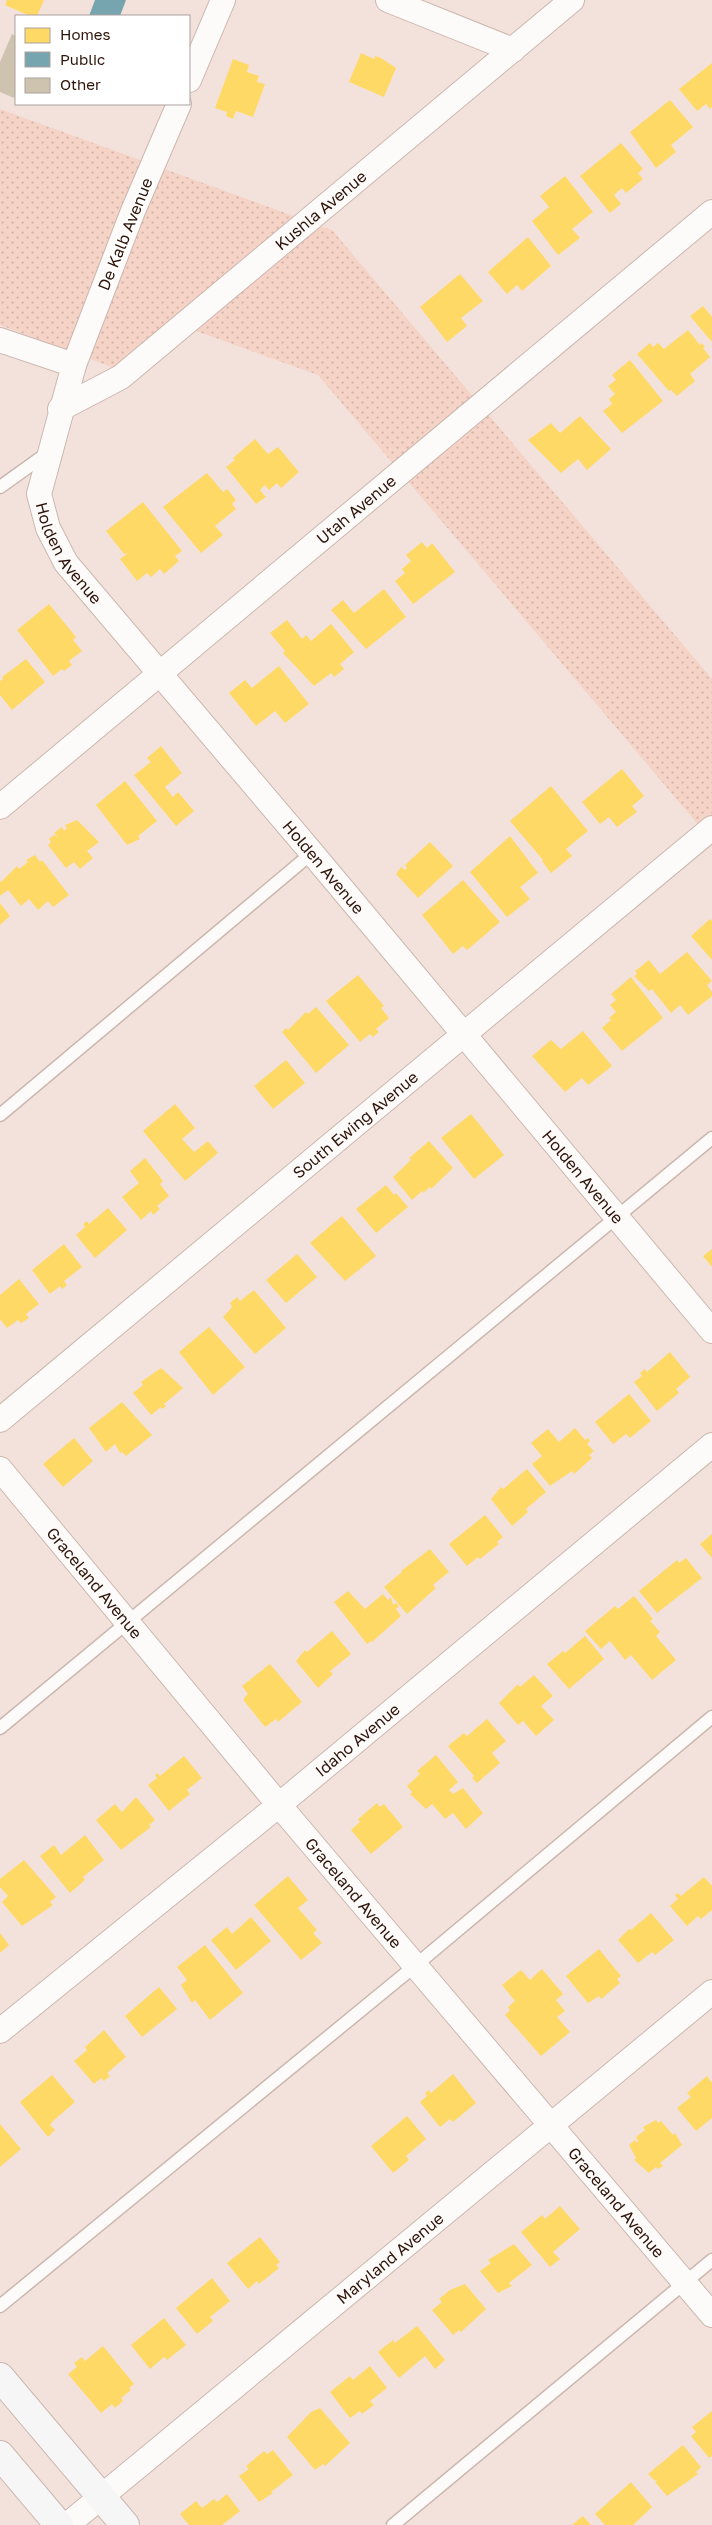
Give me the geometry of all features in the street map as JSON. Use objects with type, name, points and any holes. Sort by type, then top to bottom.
[{"type":"main road","points":[[0,2377],[124,2525]]},
{"type":"main road","points":[[0,2455],[59,2525]]},
{"type":"street","points":[[190,78],[223,0]]},
{"type":"street","points":[[388,0],[513,50]]},
{"type":"street","name":"Kushla Avenue","points":[[60,409],[121,377],[572,0]]},
{"type":"street","name":"De Kalb Avenue","points":[[74,365],[133,212],[179,105]]},
{"type":"street","name":"Utah Avenue","points":[[0,807],[712,212]]},
{"type":"street","points":[[0,340],[74,365]]},
{"type":"street","name":"Holden Avenue","points":[[74,365],[60,409],[39,494],[48,528],[66,563],[158,674],[312,853],[712,1331]]},
{"type":"street","name":"South Ewing Avenue","points":[[0,1420],[712,828]]},
{"type":"street","name":"Idaho Avenue","points":[[0,2031],[279,1804],[712,1445]]},
{"type":"street","name":"Graceland Avenue","points":[[0,1469],[279,1804],[712,2315]]},
{"type":"street","name":"Maryland Avenue","points":[[67,2525],[712,1992]]},
{"type":"lane","points":[[0,487],[50,452]]},
{"type":"lane","points":[[0,1114],[312,853]]},
{"type":"lane","points":[[0,1728],[712,1138]]},
{"type":"lane","points":[[0,2306],[416,1965],[712,1717]]},
{"type":"lane","points":[[393,2525],[712,2260]]},
{"type":"shaded area","points":[[0,109],[332,230],[712,679],[712,841],[318,375],[171,322],[114,368],[0,325]]},
{"type":"building: Homes","points":[[7,0],[44,0],[37,15],[28,15],[5,5]]},
{"type":"building: Homes","points":[[361,53],[374,59],[375,56],[381,58],[396,68],[384,97],[349,82]]},
{"type":"building: Homes","points":[[233,59],[249,65],[247,72],[259,76],[257,82],[265,84],[253,117],[236,111],[233,119],[226,116],[227,112],[215,108]]},
{"type":"building: Homes","points":[[712,63],[712,107],[710,109],[706,104],[697,111],[679,89]]},
{"type":"building: Homes","points":[[670,100],[693,127],[671,145],[676,152],[656,168],[630,132]]},
{"type":"building: Homes","points":[[621,143],[643,169],[638,173],[643,179],[626,193],[622,188],[614,195],[621,204],[610,213],[580,176]]},
{"type":"building: Homes","points":[[565,176],[593,212],[572,229],[580,238],[558,255],[532,221],[549,207],[540,196]]},
{"type":"building: Homes","points":[[528,237],[551,266],[522,291],[517,285],[507,294],[488,272]]},
{"type":"building: Homes","points":[[460,274],[483,301],[461,318],[467,326],[447,342],[420,307]]},
{"type":"building: Homes","points":[[703,306],[712,317],[712,342],[690,316]]},
{"type":"building: Homes","points":[[688,330],[700,345],[702,343],[705,347],[703,348],[710,357],[690,374],[695,381],[677,396],[671,390],[669,391],[637,354],[650,343],[653,347],[658,343],[664,349]]},
{"type":"building: Homes","points":[[630,360],[663,401],[622,433],[603,411],[612,404],[609,399],[615,394],[608,386],[616,380],[612,375]]},
{"type":"building: Homes","points":[[580,416],[611,449],[587,470],[578,459],[561,473],[528,440],[551,423],[560,433]]},
{"type":"building: Homes","points":[[255,439],[268,454],[278,447],[299,472],[281,488],[277,483],[269,490],[265,485],[260,490],[266,497],[256,504],[226,467],[235,460],[233,458]]},
{"type":"building: Homes","points":[[207,473],[223,492],[227,489],[236,500],[232,504],[236,509],[215,526],[223,535],[201,553],[163,507]]},
{"type":"building: Homes","points":[[143,502],[182,551],[175,556],[179,561],[164,574],[160,569],[151,577],[147,573],[137,581],[120,559],[128,553],[124,554],[106,531]]},
{"type":"building: Homes","points":[[422,542],[427,548],[432,543],[455,572],[413,604],[395,581],[405,573],[402,569],[411,561],[406,555]]},
{"type":"building: Homes","points":[[384,589],[406,617],[366,649],[331,610],[343,600],[354,613]]},
{"type":"building: Homes","points":[[49,604],[76,637],[73,640],[82,651],[69,661],[72,665],[64,671],[62,669],[53,676],[17,630]]},
{"type":"building: Homes","points":[[287,620],[302,639],[306,635],[311,641],[331,624],[354,652],[340,664],[344,669],[334,677],[331,673],[314,686],[283,653],[285,651],[270,633]]},
{"type":"building: Homes","points":[[26,659],[45,682],[12,710],[0,695],[0,681],[3,679],[2,677]]},
{"type":"building: Homes","points":[[279,666],[309,704],[285,723],[275,711],[256,726],[229,693],[245,680],[252,688]]},
{"type":"building: Homes","points":[[161,746],[182,773],[165,787],[173,797],[178,792],[194,811],[176,826],[134,775],[151,762],[147,758]]},
{"type":"building: Homes","points":[[622,769],[644,796],[632,806],[637,812],[617,827],[609,817],[600,824],[582,802]]},
{"type":"building: Homes","points":[[125,781],[157,821],[138,836],[140,839],[127,845],[96,805]]},
{"type":"building: Homes","points":[[551,786],[588,831],[566,849],[572,856],[551,873],[543,860],[510,821]]},
{"type":"building: Homes","points":[[77,820],[99,842],[87,851],[93,858],[80,869],[74,862],[66,868],[48,845],[51,842],[49,839],[54,835],[58,837],[54,833],[62,827],[64,831],[67,828],[65,825]]},
{"type":"building: Homes","points":[[510,836],[538,873],[520,887],[530,899],[507,917],[470,872]]},
{"type":"building: Homes","points":[[430,842],[453,866],[418,898],[396,874],[401,867],[405,870],[407,868],[405,865]]},
{"type":"building: Homes","points":[[35,855],[40,862],[42,860],[69,895],[53,907],[48,901],[38,910],[29,899],[21,906],[8,890],[0,896],[0,880],[1,882],[17,866],[19,869],[28,862],[26,860]]},
{"type":"building: Homes","points":[[463,880],[500,922],[467,950],[463,946],[453,954],[422,915]]},
{"type":"building: Homes","points":[[0,903],[10,916],[0,925]]},
{"type":"building: Homes","points":[[710,919],[712,921],[712,960],[691,936]]},
{"type":"building: Homes","points":[[687,952],[712,981],[707,985],[712,992],[712,996],[688,1015],[680,1005],[671,1013],[652,989],[649,991],[634,976],[637,974],[635,971],[649,960],[660,974]]},
{"type":"building: Homes","points":[[358,975],[384,1006],[381,1008],[389,1018],[376,1029],[379,1032],[373,1037],[370,1034],[360,1042],[326,1001]]},
{"type":"building: Homes","points":[[631,977],[663,1018],[622,1051],[602,1028],[611,1020],[609,1018],[616,1012],[610,1005],[616,1000],[611,994]]},
{"type":"building: Homes","points":[[316,1007],[349,1045],[316,1073],[282,1032],[286,1028],[288,1030],[306,1012],[308,1014]]},
{"type":"building: Homes","points":[[583,1031],[612,1066],[588,1085],[582,1078],[565,1092],[532,1056],[551,1040],[561,1049]]},
{"type":"building: Homes","points":[[286,1060],[305,1083],[273,1109],[254,1086]]},
{"type":"building: Homes","points":[[175,1104],[195,1128],[182,1139],[194,1152],[208,1141],[218,1153],[185,1181],[143,1131]]},
{"type":"building: Homes","points":[[471,1114],[504,1155],[474,1179],[441,1138]]},
{"type":"building: Homes","points":[[429,1141],[453,1168],[431,1189],[430,1187],[423,1193],[422,1191],[412,1200],[393,1177],[411,1160],[409,1158]]},
{"type":"building: Homes","points":[[145,1158],[163,1181],[160,1184],[169,1196],[157,1206],[160,1209],[153,1215],[151,1211],[141,1220],[122,1197],[139,1183],[130,1171]]},
{"type":"building: Homes","points":[[386,1185],[408,1207],[376,1233],[356,1209]]},
{"type":"building: Homes","points":[[108,1208],[127,1230],[95,1258],[76,1235],[85,1227],[83,1224],[87,1221],[89,1224]]},
{"type":"building: Homes","points":[[342,1216],[376,1256],[345,1281],[310,1243]]},
{"type":"building: Homes","points":[[64,1244],[82,1267],[64,1281],[67,1285],[62,1289],[60,1286],[50,1294],[32,1270]]},
{"type":"building: Homes","points":[[712,1249],[712,1267],[703,1256]]},
{"type":"building: Homes","points":[[297,1254],[317,1277],[286,1303],[266,1280]]},
{"type":"building: Homes","points":[[19,1279],[39,1304],[26,1314],[29,1318],[21,1323],[18,1320],[7,1328],[0,1319],[0,1295]]},
{"type":"building: Homes","points":[[254,1290],[286,1328],[255,1354],[223,1317],[232,1307],[230,1303],[237,1297],[240,1301]]},
{"type":"building: Homes","points":[[209,1327],[245,1367],[213,1395],[179,1352]]},
{"type":"building: Homes","points":[[670,1352],[690,1377],[676,1389],[679,1393],[657,1411],[634,1382],[642,1376],[640,1373],[645,1369],[647,1372]]},
{"type":"building: Homes","points":[[161,1368],[183,1388],[164,1404],[166,1406],[162,1409],[161,1407],[151,1415],[133,1393],[143,1385],[141,1382]]},
{"type":"building: Homes","points":[[629,1394],[651,1421],[630,1438],[626,1434],[613,1444],[595,1422]]},
{"type":"building: Homes","points":[[122,1402],[152,1435],[126,1456],[122,1452],[120,1453],[115,1444],[106,1452],[89,1428]]},
{"type":"building: Homes","points":[[575,1428],[585,1440],[588,1438],[590,1441],[587,1444],[594,1451],[589,1455],[592,1458],[574,1474],[572,1471],[550,1486],[532,1464],[542,1456],[531,1443],[548,1429],[559,1442]]},
{"type":"building: Homes","points":[[74,1438],[93,1461],[63,1487],[43,1464]]},
{"type":"building: Homes","points":[[527,1469],[546,1492],[526,1509],[528,1512],[512,1526],[491,1499],[501,1487],[503,1489]]},
{"type":"building: Homes","points":[[485,1515],[503,1537],[497,1542],[499,1544],[480,1559],[478,1557],[467,1566],[449,1544]]},
{"type":"building: Homes","points":[[712,1534],[712,1558],[700,1544]]},
{"type":"building: Homes","points":[[430,1549],[449,1572],[433,1585],[436,1588],[407,1614],[384,1587],[401,1571]]},
{"type":"building: Homes","points":[[686,1558],[702,1578],[657,1613],[639,1591],[677,1560],[679,1563]]},
{"type":"building: Homes","points":[[348,1591],[365,1609],[383,1594],[388,1600],[391,1597],[393,1605],[396,1603],[399,1606],[396,1609],[401,1616],[372,1642],[367,1644],[334,1602]]},
{"type":"building: Homes","points":[[634,1596],[653,1619],[650,1621],[660,1632],[656,1636],[676,1660],[652,1680],[631,1655],[625,1660],[610,1641],[601,1649],[585,1631],[615,1606],[618,1609]]},
{"type":"building: Homes","points":[[332,1631],[351,1654],[330,1671],[333,1674],[318,1688],[296,1661],[305,1650],[307,1652]]},
{"type":"building: Homes","points":[[585,1636],[604,1659],[569,1689],[547,1664],[563,1651],[565,1653]]},
{"type":"building: Homes","points":[[270,1664],[302,1702],[278,1722],[276,1719],[265,1727],[244,1701],[248,1694],[242,1686]]},
{"type":"building: Homes","points":[[534,1675],[553,1696],[541,1706],[554,1720],[536,1736],[523,1721],[518,1725],[499,1703],[518,1684],[520,1687]]},
{"type":"building: Homes","points":[[487,1719],[506,1741],[492,1753],[500,1763],[477,1783],[472,1778],[474,1776],[448,1746],[464,1733],[467,1736]]},
{"type":"building: Homes","points":[[436,1755],[458,1782],[449,1790],[453,1794],[463,1788],[483,1813],[466,1829],[453,1813],[445,1819],[432,1804],[426,1809],[410,1794],[412,1792],[407,1786],[420,1774],[417,1771]]},
{"type":"building: Homes","points":[[184,1756],[202,1778],[187,1790],[190,1794],[169,1811],[148,1785],[157,1778],[155,1775],[157,1773],[160,1776]]},
{"type":"building: Homes","points":[[136,1797],[155,1820],[149,1825],[151,1827],[121,1850],[96,1820],[115,1804],[122,1812]]},
{"type":"building: Homes","points":[[377,1803],[380,1807],[384,1804],[403,1827],[371,1854],[351,1830],[360,1822],[358,1819]]},
{"type":"building: Homes","points":[[85,1835],[104,1860],[83,1877],[85,1880],[70,1893],[40,1856],[54,1845],[61,1855]]},
{"type":"building: Homes","points":[[24,1860],[56,1897],[50,1902],[53,1905],[22,1926],[2,1902],[8,1896],[0,1887],[0,1879]]},
{"type":"building: Homes","points":[[288,1876],[308,1900],[298,1908],[317,1930],[313,1933],[322,1943],[301,1960],[254,1905]]},
{"type":"building: Homes","points":[[704,1877],[712,1886],[712,1910],[701,1919],[698,1916],[687,1926],[670,1906],[678,1899],[675,1895],[678,1893],[681,1896]]},
{"type":"building: Homes","points":[[651,1913],[674,1940],[655,1955],[652,1952],[638,1963],[618,1940],[629,1929],[631,1930]]},
{"type":"building: Homes","points":[[251,1917],[271,1941],[236,1970],[211,1940],[227,1927],[232,1934]]},
{"type":"building: Homes","points":[[0,1933],[9,1945],[0,1953]]},
{"type":"building: Homes","points":[[205,1945],[243,1993],[210,2020],[195,2000],[192,2003],[181,1985],[187,1980],[177,1967]]},
{"type":"building: Homes","points":[[599,1949],[621,1976],[617,1979],[620,1983],[601,1999],[599,1996],[588,2003],[566,1976]]},
{"type":"building: Homes","points":[[542,1969],[563,1994],[556,2000],[565,2011],[557,2017],[570,2032],[541,2056],[505,2015],[510,2010],[508,2007],[515,2001],[502,1985],[521,1970],[530,1980]]},
{"type":"building: Homes","points":[[159,1987],[177,2009],[142,2037],[125,2016]]},
{"type":"building: Homes","points":[[104,2030],[126,2057],[107,2073],[110,2076],[104,2081],[101,2078],[94,2084],[74,2061],[87,2050],[85,2047]]},
{"type":"building: Homes","points":[[453,2074],[476,2103],[453,2122],[450,2119],[440,2127],[420,2102],[427,2096],[425,2093],[429,2090],[431,2093]]},
{"type":"building: Homes","points":[[52,2075],[75,2102],[53,2121],[50,2125],[55,2130],[48,2137],[20,2102]]},
{"type":"building: Homes","points":[[707,2076],[712,2083],[712,2118],[696,2131],[677,2108],[691,2097],[687,2093]]},
{"type":"building: Homes","points":[[407,2116],[426,2139],[406,2156],[409,2160],[393,2173],[371,2146]]},
{"type":"building: Homes","points":[[656,2120],[658,2123],[661,2121],[673,2135],[675,2133],[682,2145],[660,2163],[663,2166],[658,2169],[656,2167],[649,2173],[634,2160],[636,2158],[629,2145],[635,2140],[637,2143],[636,2137],[645,2130],[643,2127]]},
{"type":"building: Homes","points":[[0,2124],[21,2149],[0,2167]]},
{"type":"building: Homes","points":[[560,2206],[580,2229],[553,2252],[560,2259],[550,2267],[521,2232],[542,2215],[545,2219]]},
{"type":"building: Homes","points":[[260,2237],[280,2262],[276,2265],[279,2268],[259,2284],[257,2281],[248,2289],[227,2263]]},
{"type":"building: Homes","points":[[514,2244],[532,2265],[509,2283],[512,2286],[498,2293],[480,2271],[491,2263],[488,2260]]},
{"type":"building: Homes","points":[[212,2278],[230,2301],[210,2317],[213,2321],[197,2334],[176,2308]]},
{"type":"building: Homes","points":[[465,2284],[486,2309],[461,2332],[459,2330],[453,2335],[432,2310],[442,2302],[439,2299],[450,2290]]},
{"type":"building: Homes","points":[[164,2318],[186,2345],[167,2360],[164,2357],[150,2369],[131,2345]]},
{"type":"building: Homes","points":[[417,2326],[445,2360],[435,2369],[425,2356],[399,2378],[378,2352],[393,2340],[395,2343]]},
{"type":"building: Homes","points":[[103,2346],[134,2384],[129,2388],[131,2390],[121,2398],[123,2401],[115,2408],[112,2404],[101,2413],[68,2374],[77,2367],[74,2363],[82,2357],[85,2361]]},
{"type":"building: Homes","points":[[370,2366],[387,2388],[370,2401],[374,2405],[362,2414],[360,2411],[350,2418],[330,2392],[350,2376],[353,2380]]},
{"type":"building: Homes","points":[[320,2408],[350,2443],[325,2466],[323,2464],[315,2470],[287,2437],[311,2412]]},
{"type":"building: Homes","points":[[712,2411],[712,2456],[709,2458],[691,2436],[696,2432],[692,2427]]},
{"type":"building: Homes","points":[[683,2445],[701,2467],[696,2472],[698,2474],[667,2496],[655,2482],[657,2480],[654,2480],[648,2474]]},
{"type":"building: Homes","points":[[273,2450],[293,2475],[271,2492],[273,2493],[259,2502],[239,2476],[249,2469],[246,2466],[264,2451],[267,2454]]},
{"type":"building: Homes","points":[[631,2482],[652,2507],[633,2525],[605,2525],[595,2514]]},
{"type":"building: Homes","points":[[227,2494],[240,2511],[222,2525],[189,2525],[180,2514],[196,2501],[202,2508],[214,2499],[217,2502]]},
{"type":"building: Homes","points":[[583,2516],[591,2525],[572,2525]]},
{"type":"building: Public","points":[[95,0],[126,0],[120,15],[89,15]]},
{"type":"building: Other","points":[[12,34],[15,36],[14,98],[0,92],[0,62]]}]
